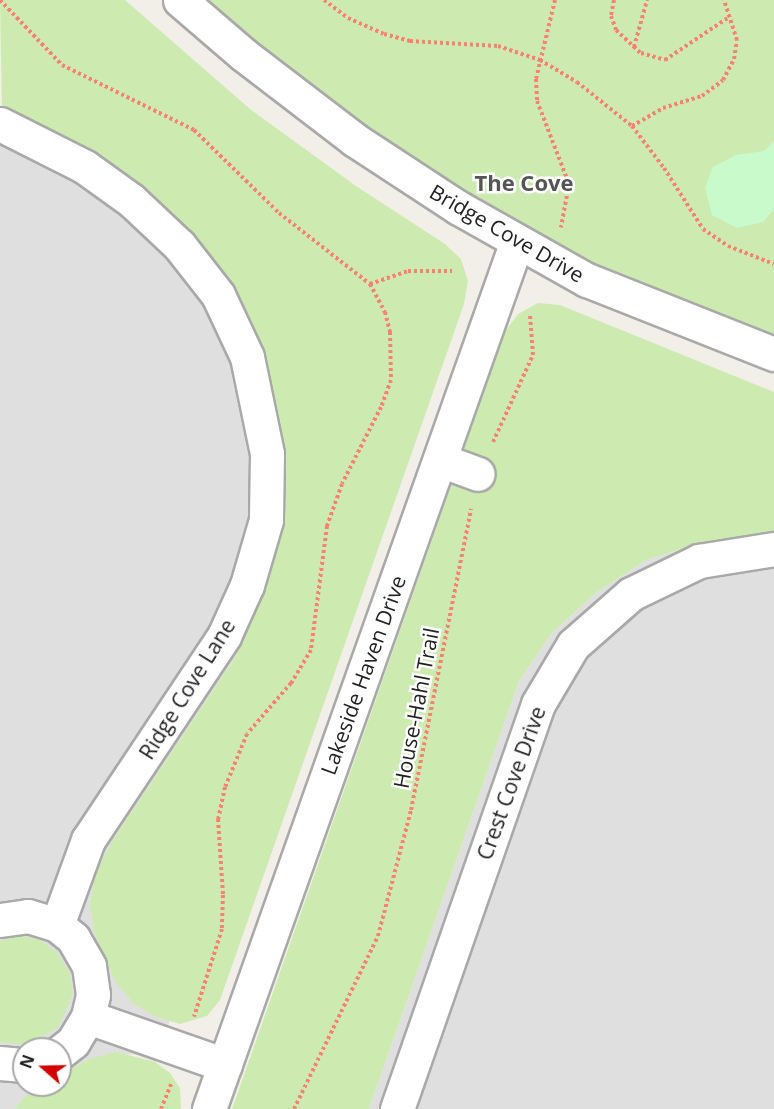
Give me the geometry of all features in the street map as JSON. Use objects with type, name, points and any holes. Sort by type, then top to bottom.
[{"type":"street","name":"Bridge Cove Drive","points":[[180,0],[244,56],[355,140],[459,208],[587,280],[774,354]]},
{"type":"street","name":"Ridge Cove Lane","points":[[0,124],[85,166],[131,200],[179,245],[218,295],[247,357],[267,454],[266,520],[248,585],[224,636],[88,840],[57,925]]},
{"type":"street","name":"Lakeside Haven Drive","points":[[209,1109],[518,241]]},
{"type":"street","points":[[440,460],[478,474]]},
{"type":"street","name":"Crest Cove Drive","points":[[397,1109],[538,704],[573,645],[631,594],[699,561],[774,549]]},
{"type":"street","points":[[0,920],[28,916],[57,925],[73,938],[89,966],[93,995],[88,1017],[72,1043]]},
{"type":"street","points":[[88,1017],[225,1065]]},
{"type":"path","points":[[324,0],[348,18],[401,39],[498,46],[540,60],[577,82],[632,126],[664,168],[703,229],[728,246],[774,264]]},
{"type":"path","points":[[555,0],[540,60],[537,102],[569,184],[567,210],[560,230]]},
{"type":"path","points":[[614,0],[611,16],[616,30],[634,46],[654,58],[674,57],[711,26],[729,17]]},
{"type":"path","points":[[634,46],[647,0]]},
{"type":"path","points":[[632,126],[663,108],[702,96],[723,80],[735,59],[737,40],[724,0]]},
{"type":"path","points":[[370,284],[408,271],[452,271]]},
{"type":"path","name":"House-Hahl Trail","points":[[294,1109],[378,936],[411,810],[478,474],[533,355],[530,304]]},
{"type":"shaded area","points":[[0,105],[23,123],[68,142],[133,180],[182,228],[235,292],[261,346],[280,419],[285,492],[276,552],[261,601],[234,659],[113,840],[94,932],[106,954],[154,1016],[170,1020],[156,1062],[134,1054],[89,1059],[72,1068],[72,1037],[12,1037],[12,1097],[25,1097],[15,1109],[0,1109]]},
{"type":"shaded area","points":[[761,533],[774,534],[774,1109],[369,1109],[519,681],[552,633],[597,592],[646,560],[701,543]]},
{"type":"green space","points":[[0,0],[125,0],[250,109],[356,186],[445,244],[461,259],[468,281],[464,304],[220,1000],[207,1016],[180,1024],[154,1016],[133,1003],[116,983],[94,932],[90,904],[95,874],[113,840],[234,659],[261,601],[276,552],[285,492],[280,419],[261,346],[235,292],[182,228],[133,180],[2,108]]},
{"type":"green space","points":[[198,0],[774,0],[774,342],[566,255],[412,164]]},
{"type":"green space","points":[[774,141],[774,209],[763,222],[737,228],[712,215],[705,188],[713,167],[736,155],[764,151]]},
{"type":"green space","points":[[538,303],[560,305],[774,392],[774,534],[701,543],[646,560],[597,592],[552,633],[519,681],[369,1109],[232,1109],[505,332],[518,314]]},
{"type":"green space","points":[[17,935],[40,940],[57,952],[70,973],[73,994],[58,1028],[41,1037],[12,1037],[12,1043],[0,1042],[0,941]]},
{"type":"green space","points":[[116,1052],[155,1062],[170,1073],[180,1088],[181,1109],[15,1109],[25,1097],[72,1097],[72,1068],[89,1059]]},
{"type":"district","name":"The Cove","points":[[524,183]]}]
